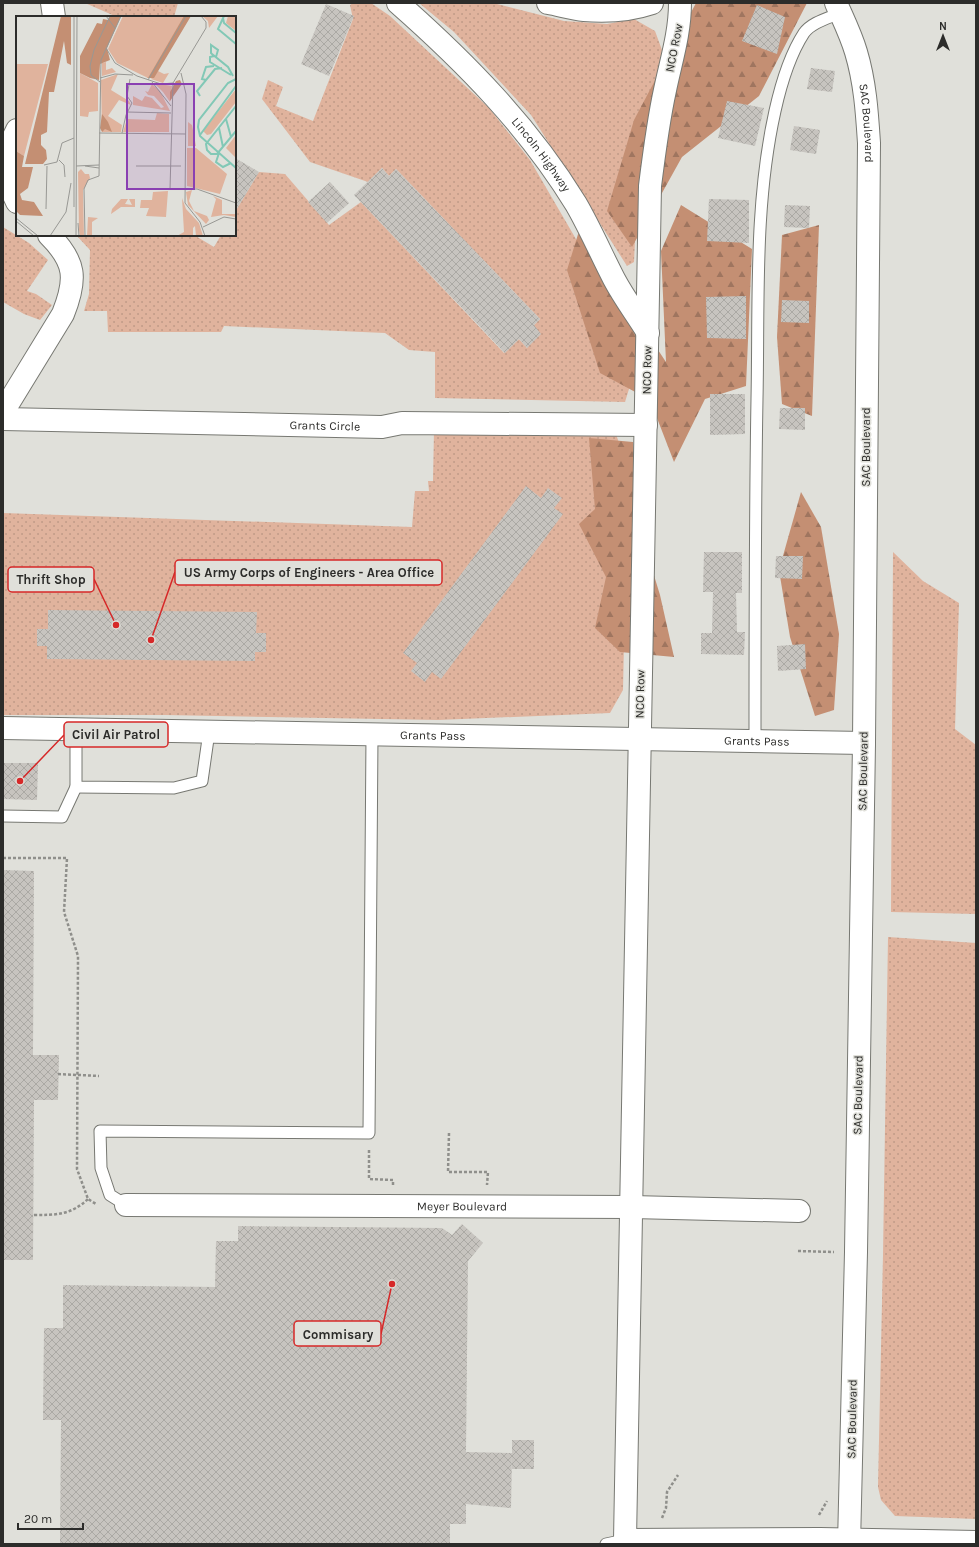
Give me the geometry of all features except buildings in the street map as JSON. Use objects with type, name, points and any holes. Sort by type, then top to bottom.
[{"type":"street","points":[[52,3],[54,16]]},
{"type":"street","name":"Lincoln Highway","points":[[398,3],[430,32],[520,124],[575,203],[593,234],[614,279],[648,333]]},
{"type":"street","points":[[548,3],[584,10],[634,8],[652,3]]},
{"type":"street","name":"NCO Row","points":[[616,1542],[632,1207],[639,739],[650,186],[656,140],[677,37],[680,3]]},
{"type":"street","name":"SAC Boulevard","points":[[838,8],[851,36],[862,74],[866,94],[869,143],[864,743],[856,1252],[849,1542]]},
{"type":"street","points":[[16,132],[6,156],[5,169],[16,199]]},
{"type":"street","points":[[3,412],[63,314],[69,300],[72,285],[72,270],[68,258],[59,245],[50,236]]},
{"type":"street","name":"Grants Circle","points":[[3,419],[382,426],[402,423],[646,425]]},
{"type":"street","name":"Grants Pass","points":[[3,728],[864,743]]},
{"type":"street","name":"Meyer Boulevard","points":[[126,1205],[632,1207],[799,1211]]},
{"type":"street","points":[[616,1542],[658,1540],[976,1542]]},
{"type":"lane","points":[[754,742],[759,288],[761,218],[765,171],[772,126],[782,82],[795,49],[806,31],[838,8]]},
{"type":"lane","points":[[3,816],[62,817],[76,787],[76,729]]},
{"type":"lane","points":[[76,787],[174,788],[202,781],[209,732]]},
{"type":"lane","points":[[126,1205],[110,1194],[103,1175],[101,1168],[100,1131],[370,1133],[372,735]]},
{"type":"path","points":[[3,858],[67,858]]},
{"type":"path","points":[[58,1074],[99,1076]]},
{"type":"path","points":[[370,1133],[369,1179],[393,1180],[393,1206]]},
{"type":"path","points":[[449,1133],[448,1172],[488,1172],[487,1186],[479,1186]]},
{"type":"path","points":[[34,1215],[63,1213],[79,1208],[88,1199]]},
{"type":"path","points":[[798,1251],[834,1252]]},
{"type":"path","points":[[658,1540],[660,1522],[666,1508],[667,1492],[678,1475]]},
{"type":"path","points":[[819,1515],[829,1499]]},
{"type":"shaded area","points":[[85,3],[178,3],[174,16],[115,16]]},
{"type":"shaded area","points":[[353,3],[371,3],[390,16],[489,108],[530,160],[587,258],[625,344],[629,389],[625,402],[435,398],[435,352],[409,350],[385,333],[224,326],[221,332],[108,332],[107,311],[84,311],[89,294],[90,250],[77,236],[196,236],[214,247],[220,236],[236,236],[236,210],[259,172],[285,174],[329,225],[361,202],[504,353],[519,339],[527,348],[534,325],[540,319],[396,169],[389,176],[382,168],[368,182],[310,162],[262,99],[268,80],[283,87],[276,106],[313,121],[353,19],[350,5]]},
{"type":"shaded area","points":[[419,3],[493,3],[564,21],[607,24],[634,19],[655,31],[662,50],[638,176],[634,262],[627,266],[531,115],[454,32]]},
{"type":"shaded area","points":[[3,227],[29,243],[48,260],[27,291],[36,294],[52,305],[40,320],[24,314],[3,302]]},
{"type":"shaded area","points":[[434,430],[616,434],[622,452],[627,502],[623,690],[610,713],[438,720],[165,715],[3,715],[3,513],[412,527],[415,491],[429,491],[428,481],[433,481]]},
{"type":"shaded area","points":[[893,552],[923,581],[959,603],[955,729],[976,745],[976,914],[891,912]]},
{"type":"shaded area","points":[[888,937],[976,943],[976,1519],[895,1516],[881,1500],[878,1487]]},
{"type":"green space","points":[[696,3],[807,3],[759,96],[682,157],[632,247],[607,211],[634,120]]},
{"type":"green space","points":[[681,205],[752,249],[746,386],[705,399],[674,462],[650,400],[600,373],[567,270],[579,231],[666,362],[661,251]]},
{"type":"green space","points":[[819,225],[812,416],[782,404],[777,337],[782,235]]},
{"type":"green space","points":[[589,438],[633,442],[637,520],[660,595],[674,657],[620,652],[595,628],[606,577],[579,524],[595,509]]},
{"type":"green space","points":[[801,492],[821,527],[839,634],[834,710],[815,716],[790,637],[779,570]]},
{"type":"place","name":"Thrift Shop","points":[[116,625]]},
{"type":"place","name":"US Army Corps of Engineers - Area Office","points":[[151,640]]},
{"type":"place","name":"Civil Air Patrol","points":[[20,781]]},
{"type":"place","name":"Commisary","points":[[392,1284]]}]
